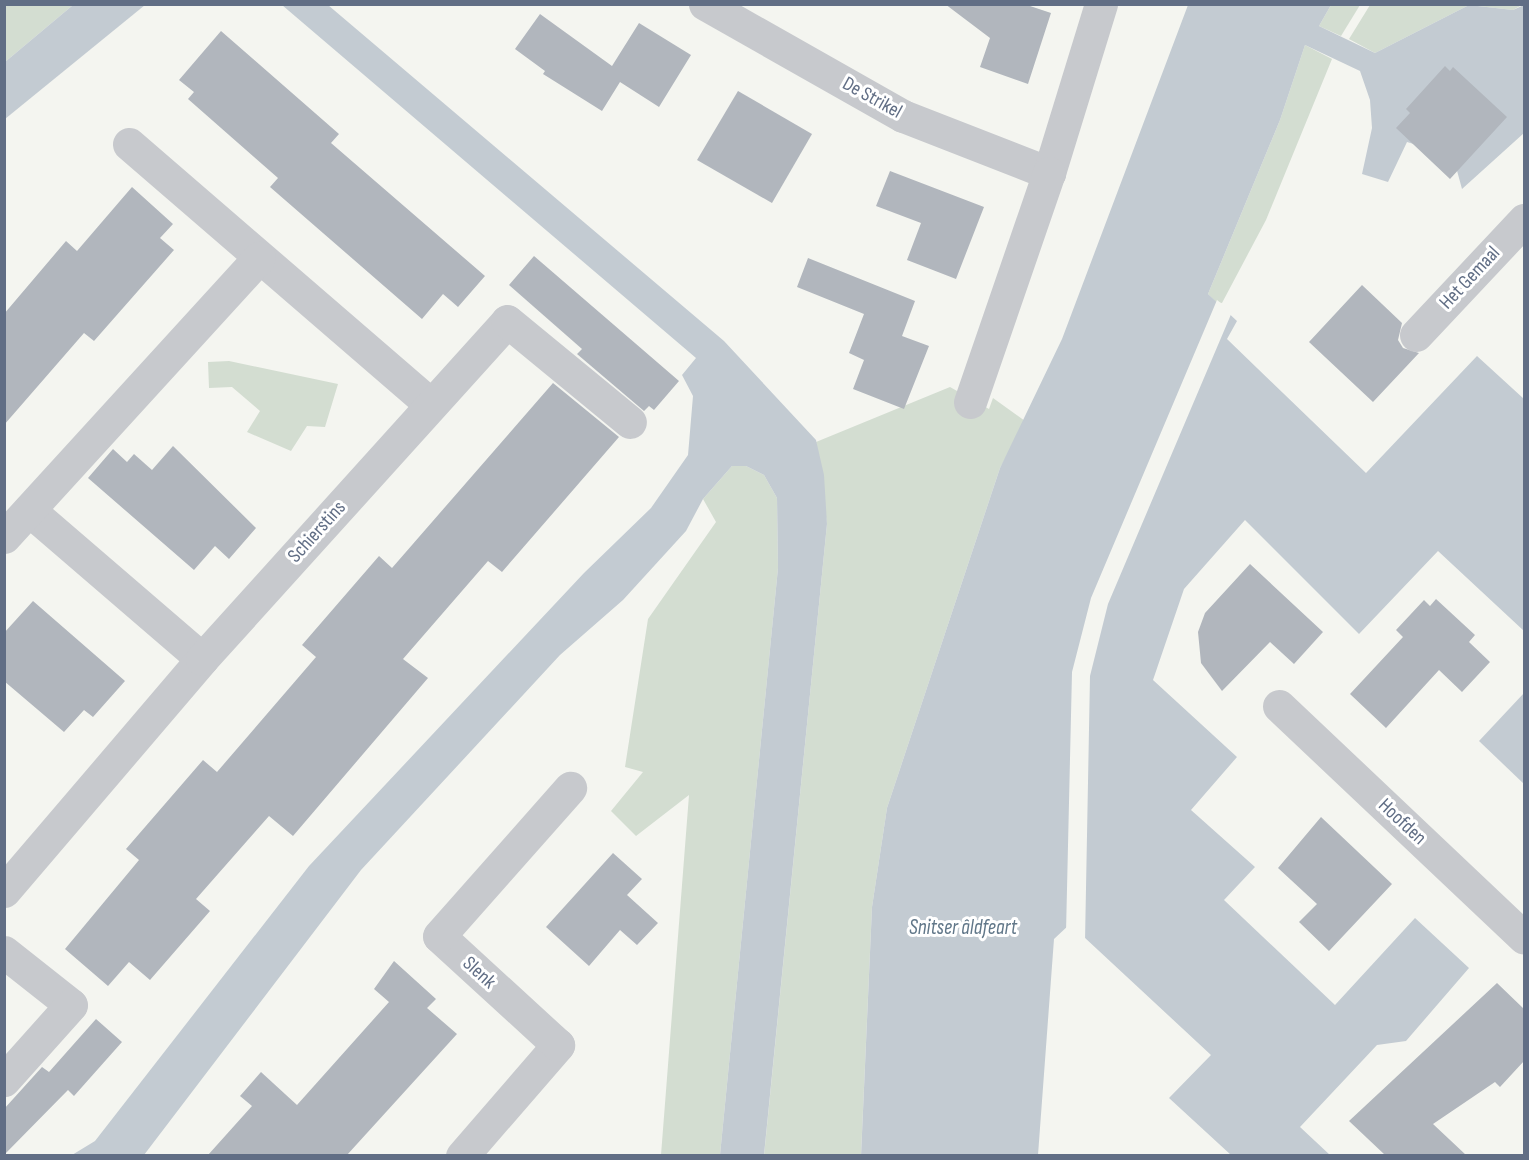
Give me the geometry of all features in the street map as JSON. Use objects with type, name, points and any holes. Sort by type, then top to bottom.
[{"type":"street","name":"De Strikel","points":[[705,4],[903,116],[1049,173]]},
{"type":"street","points":[[970,402],[1049,173],[1101,4]]},
{"type":"street","points":[[129,144],[431,405]]},
{"type":"street","name":"Het Gemaal","points":[[1416,335],[1524,220]]},
{"type":"street","points":[[4,537],[259,258]]},
{"type":"street","name":"Schierstins","points":[[4,891],[202,659],[507,321],[630,422]]},
{"type":"street","points":[[29,510],[202,659]]},
{"type":"street","name":"Hoofden","points":[[1279,706],[1524,938]]},
{"type":"street","name":"Slenk","points":[[462,1155],[558,1045],[439,936],[570,788]]},
{"type":"street","points":[[4,952],[71,1005],[4,1080]]},
{"type":"shaded area","points":[[5,5],[73,5],[5,62]]},
{"type":"shaded area","points":[[1331,5],[1360,5],[1341,36],[1319,26]]},
{"type":"shaded area","points":[[1370,5],[1469,5],[1375,53],[1349,39]]},
{"type":"shaded area","points":[[1469,5],[1522,5],[1513,10]]},
{"type":"shaded area","points":[[1305,45],[1332,59],[1266,220],[1222,303],[1216,302],[1208,294],[1280,120]]},
{"type":"shaded area","points":[[229,361],[338,384],[325,427],[307,426],[291,451],[247,432],[260,411],[232,387],[209,388],[208,362]]},
{"type":"shaded area","points":[[950,387],[989,409],[993,398],[1025,421],[1000,468],[887,808],[872,907],[861,1155],[764,1156],[827,524],[816,442]]},
{"type":"shaded area","points":[[732,466],[746,466],[764,475],[777,498],[778,568],[720,1155],[661,1155],[689,795],[636,836],[611,811],[643,772],[625,767],[648,619],[716,522],[703,499]]},
{"type":"water","points":[[73,5],[145,5],[5,119],[5,62]]},
{"type":"water","points":[[282,5],[328,5],[724,341],[816,440],[824,475],[827,524],[764,1155],[720,1155],[778,568],[777,498],[764,475],[746,466],[732,466],[703,499],[686,531],[623,600],[560,655],[361,870],[144,1155],[72,1155],[95,1141],[309,866],[584,573],[651,508],[688,455],[693,396],[682,375],[696,358]]},
{"type":"water","name":"Snitser âldfeart","points":[[1188,5],[1331,5],[1319,26],[1375,53],[1469,5],[1513,10],[1524,5],[1524,133],[1462,189],[1453,156],[1407,142],[1388,182],[1362,174],[1372,128],[1370,100],[1360,71],[1305,45],[1280,120],[1208,294],[1237,321],[1227,339],[1366,473],[1477,356],[1524,399],[1524,631],[1438,551],[1359,634],[1245,520],[1184,589],[1153,680],[1237,757],[1191,810],[1255,867],[1224,900],[1335,1005],[1415,918],[1469,968],[1406,1041],[1377,1045],[1300,1127],[1330,1155],[1231,1155],[1169,1098],[1211,1055],[1070,924],[1054,939],[1038,1155],[861,1156],[872,907],[887,808],[1000,468],[1062,339]]},
{"type":"water","points":[[1524,693],[1524,784],[1479,741]]},
{"type":"pier","points":[[1217,300],[1232,312],[1108,604],[1090,676],[1085,942],[1070,928],[1066,932],[1072,672],[1091,598]]},
{"type":"building","points":[[945,4],[1024,4],[1051,13],[1028,84],[980,67],[990,38]]},
{"type":"building","points":[[540,14],[612,66],[639,23],[691,55],[659,107],[620,82],[602,111],[543,74],[545,71],[515,49]]},
{"type":"building","points":[[221,31],[339,134],[331,143],[485,276],[458,307],[443,294],[422,319],[270,187],[278,178],[188,99],[194,92],[179,80]]},
{"type":"building","points":[[1445,66],[1450,71],[1453,67],[1507,117],[1450,179],[1396,128],[1410,113],[1406,109]]},
{"type":"building","points":[[738,91],[812,134],[772,203],[697,160]]},
{"type":"building","points":[[890,171],[984,207],[956,279],[907,260],[921,223],[876,206]]},
{"type":"building","points":[[132,187],[173,224],[160,238],[174,250],[94,341],[84,333],[4,425],[4,314],[66,241],[77,251]]},
{"type":"building","points":[[534,256],[679,381],[654,410],[649,406],[644,411],[577,354],[582,349],[509,285]]},
{"type":"building","points":[[808,258],[915,301],[902,336],[929,346],[904,409],[853,389],[864,360],[849,353],[864,314],[797,287]]},
{"type":"building","points":[[1362,285],[1402,323],[1398,340],[1403,348],[1419,353],[1373,402],[1309,342]]},
{"type":"building","points":[[553,383],[619,437],[502,572],[488,561],[403,659],[428,678],[293,836],[269,816],[196,899],[210,911],[150,980],[129,962],[108,986],[65,949],[139,860],[126,849],[203,760],[217,772],[316,657],[302,645],[379,556],[392,568]]},
{"type":"building","points":[[173,446],[256,528],[229,559],[215,546],[194,570],[88,478],[113,449],[127,462],[134,454],[152,470]]},
{"type":"building","points":[[1250,564],[1323,632],[1294,664],[1270,642],[1222,691],[1201,663],[1198,632],[1205,613]]},
{"type":"building","points":[[1436,599],[1475,635],[1469,642],[1490,662],[1462,692],[1439,670],[1386,728],[1350,694],[1403,637],[1396,630],[1424,600],[1430,606]]},
{"type":"building","points":[[33,601],[125,681],[93,717],[84,710],[64,732],[4,681],[4,633]]},
{"type":"building","points":[[1321,817],[1392,884],[1329,951],[1299,922],[1317,904],[1278,868]]},
{"type":"building","points":[[613,853],[642,879],[627,895],[658,923],[637,945],[620,930],[589,966],[546,927]]},
{"type":"building","points":[[394,961],[436,999],[427,1008],[457,1034],[347,1155],[208,1155],[252,1106],[240,1096],[261,1072],[297,1105],[389,1002],[374,989]]},
{"type":"building","points":[[1497,983],[1524,1009],[1524,1061],[1500,1087],[1495,1082],[1433,1124],[1466,1155],[1385,1155],[1349,1121]]},
{"type":"building","points":[[96,1019],[122,1042],[74,1096],[68,1090],[4,1155],[4,1109],[42,1067],[49,1072]]}]
